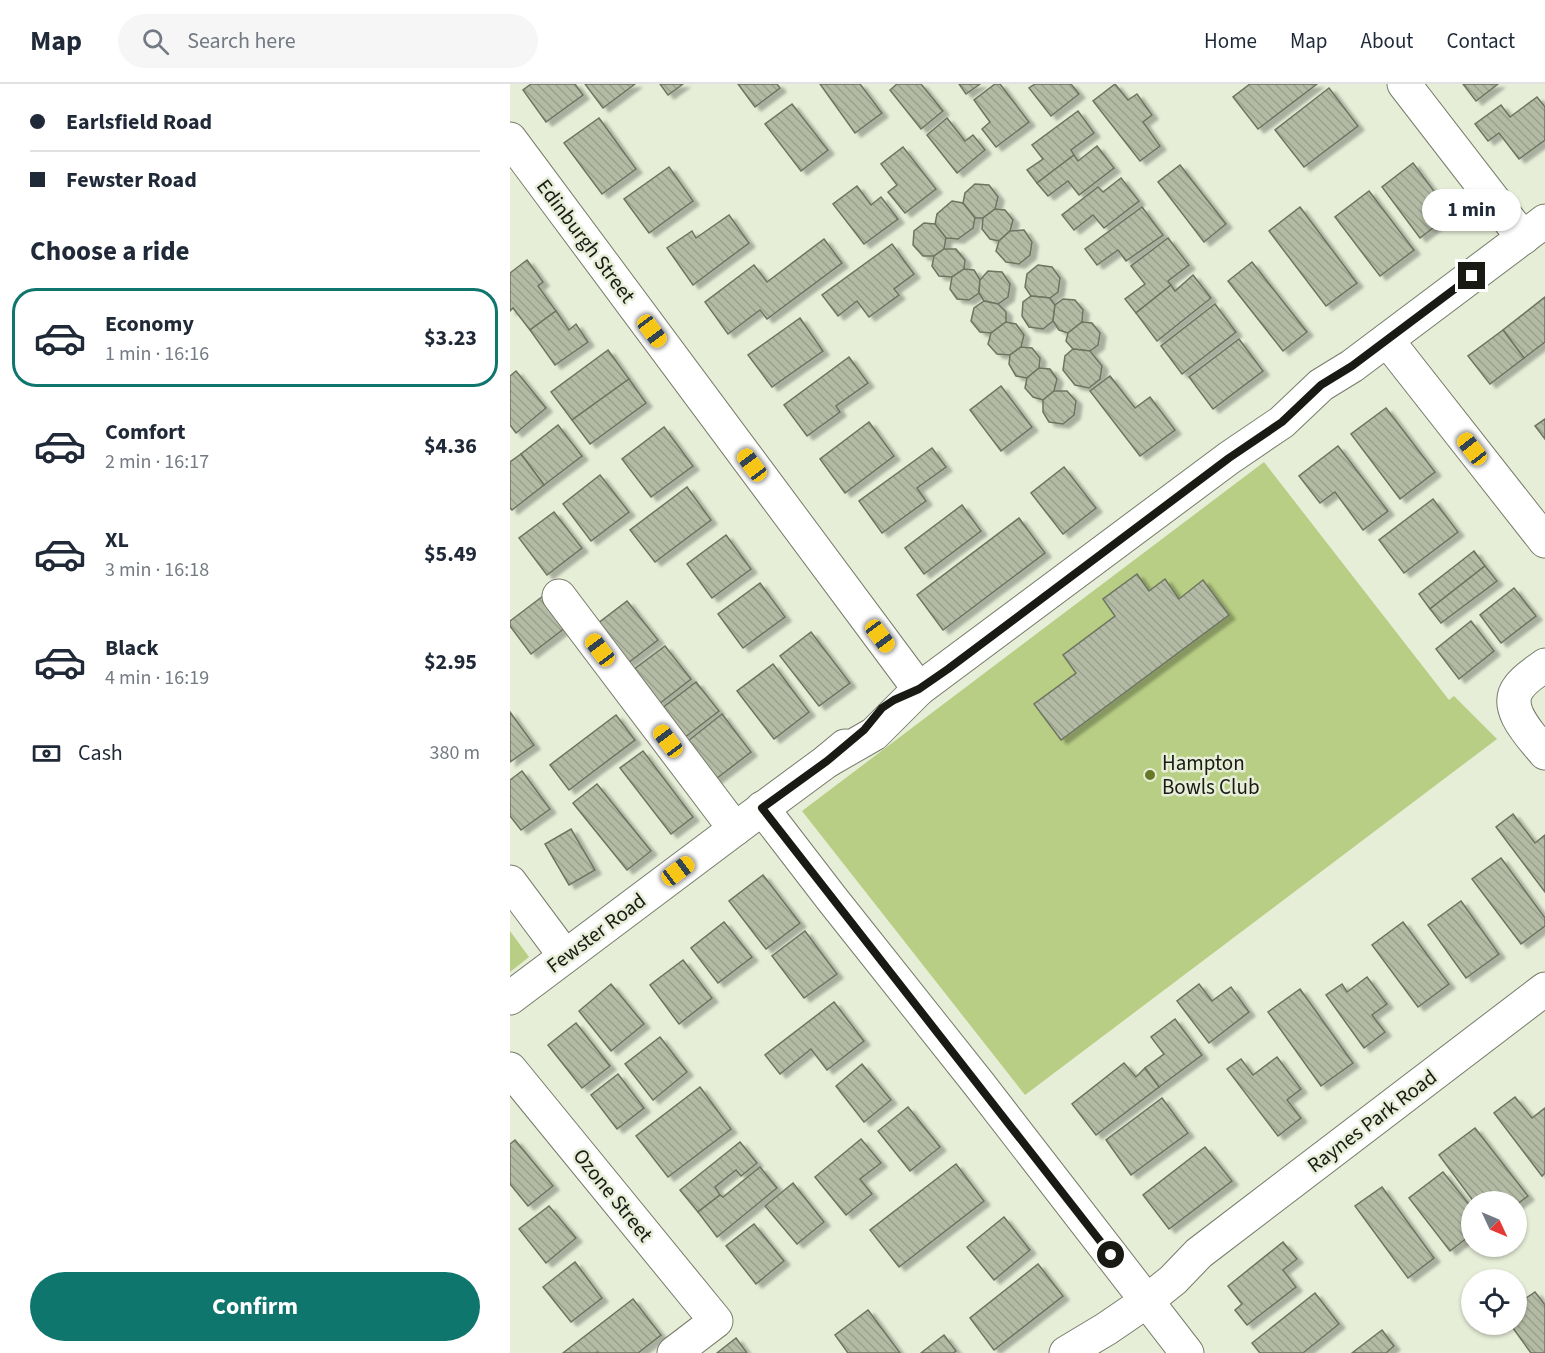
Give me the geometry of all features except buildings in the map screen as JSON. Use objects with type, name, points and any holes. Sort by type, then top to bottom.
[{"type":"street","points":[[1404,84],[1534,229]]},
{"type":"street","name":"Edinburgh Street","points":[[510,140],[919,689]]},
{"type":"street","name":"Fewster Road","points":[[510,998],[827,761],[864,730],[882,708],[919,689],[948,669],[1229,458],[1282,422],[1321,385],[1352,366],[1534,229]]},
{"type":"street","points":[[1387,340],[1545,541]]},
{"type":"street","points":[[558,596],[735,829]]},
{"type":"street","points":[[1545,665],[1518,687],[1514,696],[1516,714],[1545,753]]},
{"type":"street","points":[[762,808],[1186,1353]]},
{"type":"street","points":[[510,882],[565,956]]},
{"type":"street","name":"Raynes Park Road","points":[[1069,1351],[1099,1322],[1173,1280],[1199,1253],[1545,989]]},
{"type":"street","name":"Ozone Street","points":[[510,1069],[716,1321],[674,1353]]},
{"type":"green space","name":"Hampton Bowls Club","points":[[1264,462],[1449,700],[1454,696],[1497,739],[1025,1095],[802,811]]},
{"type":"green space","points":[[510,931],[529,957],[510,972]]},
{"type":"place","name":"Hampton Bowls Club","points":[[1150,775]]},
{"type":"route","points":[[1111,1255],[762,808],[827,761],[864,730],[882,708],[919,689],[948,669],[1229,458],[1282,422],[1321,385],[1352,366],[1472,276]]}]
